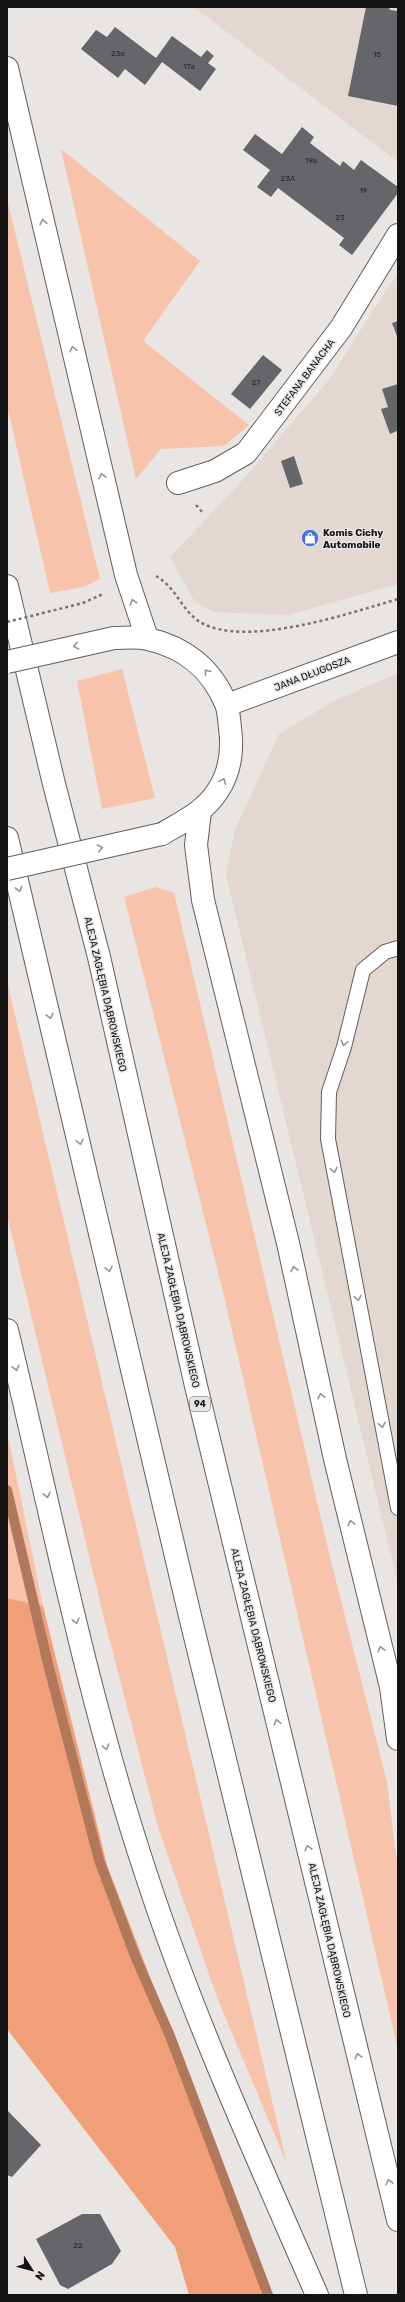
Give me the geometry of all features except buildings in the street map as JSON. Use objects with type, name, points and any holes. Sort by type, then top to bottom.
[{"type":"main road","points":[[7,68],[126,576],[147,638]]},
{"type":"main road","name":"STEFANA BANACHA","points":[[178,483],[215,471],[246,453],[341,328],[398,235]]},
{"type":"main road","name":"ALEJA ZAGŁĘBIA DĄBROWSKIEGO","points":[[7,586],[54,784],[98,957],[196,1386],[398,2220]]},
{"type":"main road","points":[[7,662],[114,638],[147,638],[179,651],[201,664],[216,683],[227,705],[231,737],[230,760],[224,781],[217,794],[200,812],[162,834],[7,869]]},
{"type":"main road","name":"JANA DŁUGOSZA","points":[[227,705],[398,642]]},
{"type":"main road","points":[[200,812],[196,845],[203,900],[288,1243],[335,1459],[391,1687],[398,1739]]},
{"type":"main road","points":[[7,838],[190,1616],[356,2295]]},
{"type":"main road","points":[[7,1330],[104,1741],[146,1875],[187,1990],[317,2295]]},
{"type":"lane","points":[[398,948],[385,952],[363,970],[353,1005],[344,1048],[329,1092],[328,1139],[398,1508]]},
{"type":"path","points":[[7,622],[83,603],[103,594],[126,576],[140,573],[156,576],[168,584],[194,618],[207,626],[230,630],[291,628],[398,599]]},
{"type":"shaded area","points":[[194,7],[398,7],[398,162]]},
{"type":"shaded area","points":[[61,149],[200,261],[143,341],[249,425],[224,446],[161,449],[136,479]]},
{"type":"shaded area","points":[[7,199],[100,579],[83,587],[50,593],[7,405]]},
{"type":"shaded area","points":[[398,272],[398,584],[288,615],[214,612],[195,602],[170,557],[239,484],[328,381]]},
{"type":"shaded area","points":[[122,669],[155,798],[102,809],[77,681]]},
{"type":"shaded area","points":[[398,673],[398,1584],[226,875],[235,830],[279,734],[334,701]]},
{"type":"shaded area","points":[[156,887],[174,893],[331,1561],[387,1782],[398,1871],[398,2050],[224,1296],[124,897]]},
{"type":"shaded area","points":[[7,981],[287,2164],[218,2000],[158,1827],[104,1618],[7,1215]]},
{"type":"shaded area","points":[[7,1434],[11,1451],[43,1606],[7,1598]]},
{"type":"shaded area","points":[[7,1598],[43,1606],[107,1865],[272,2295],[189,2295],[175,2247],[7,2029]]},
{"type":"waterway","points":[[7,1490],[48,1664],[99,1860],[135,1956],[170,2036],[268,2295]]},
{"type":"place","name":"Komis Cichy Automobile","points":[[310,538]]}]
